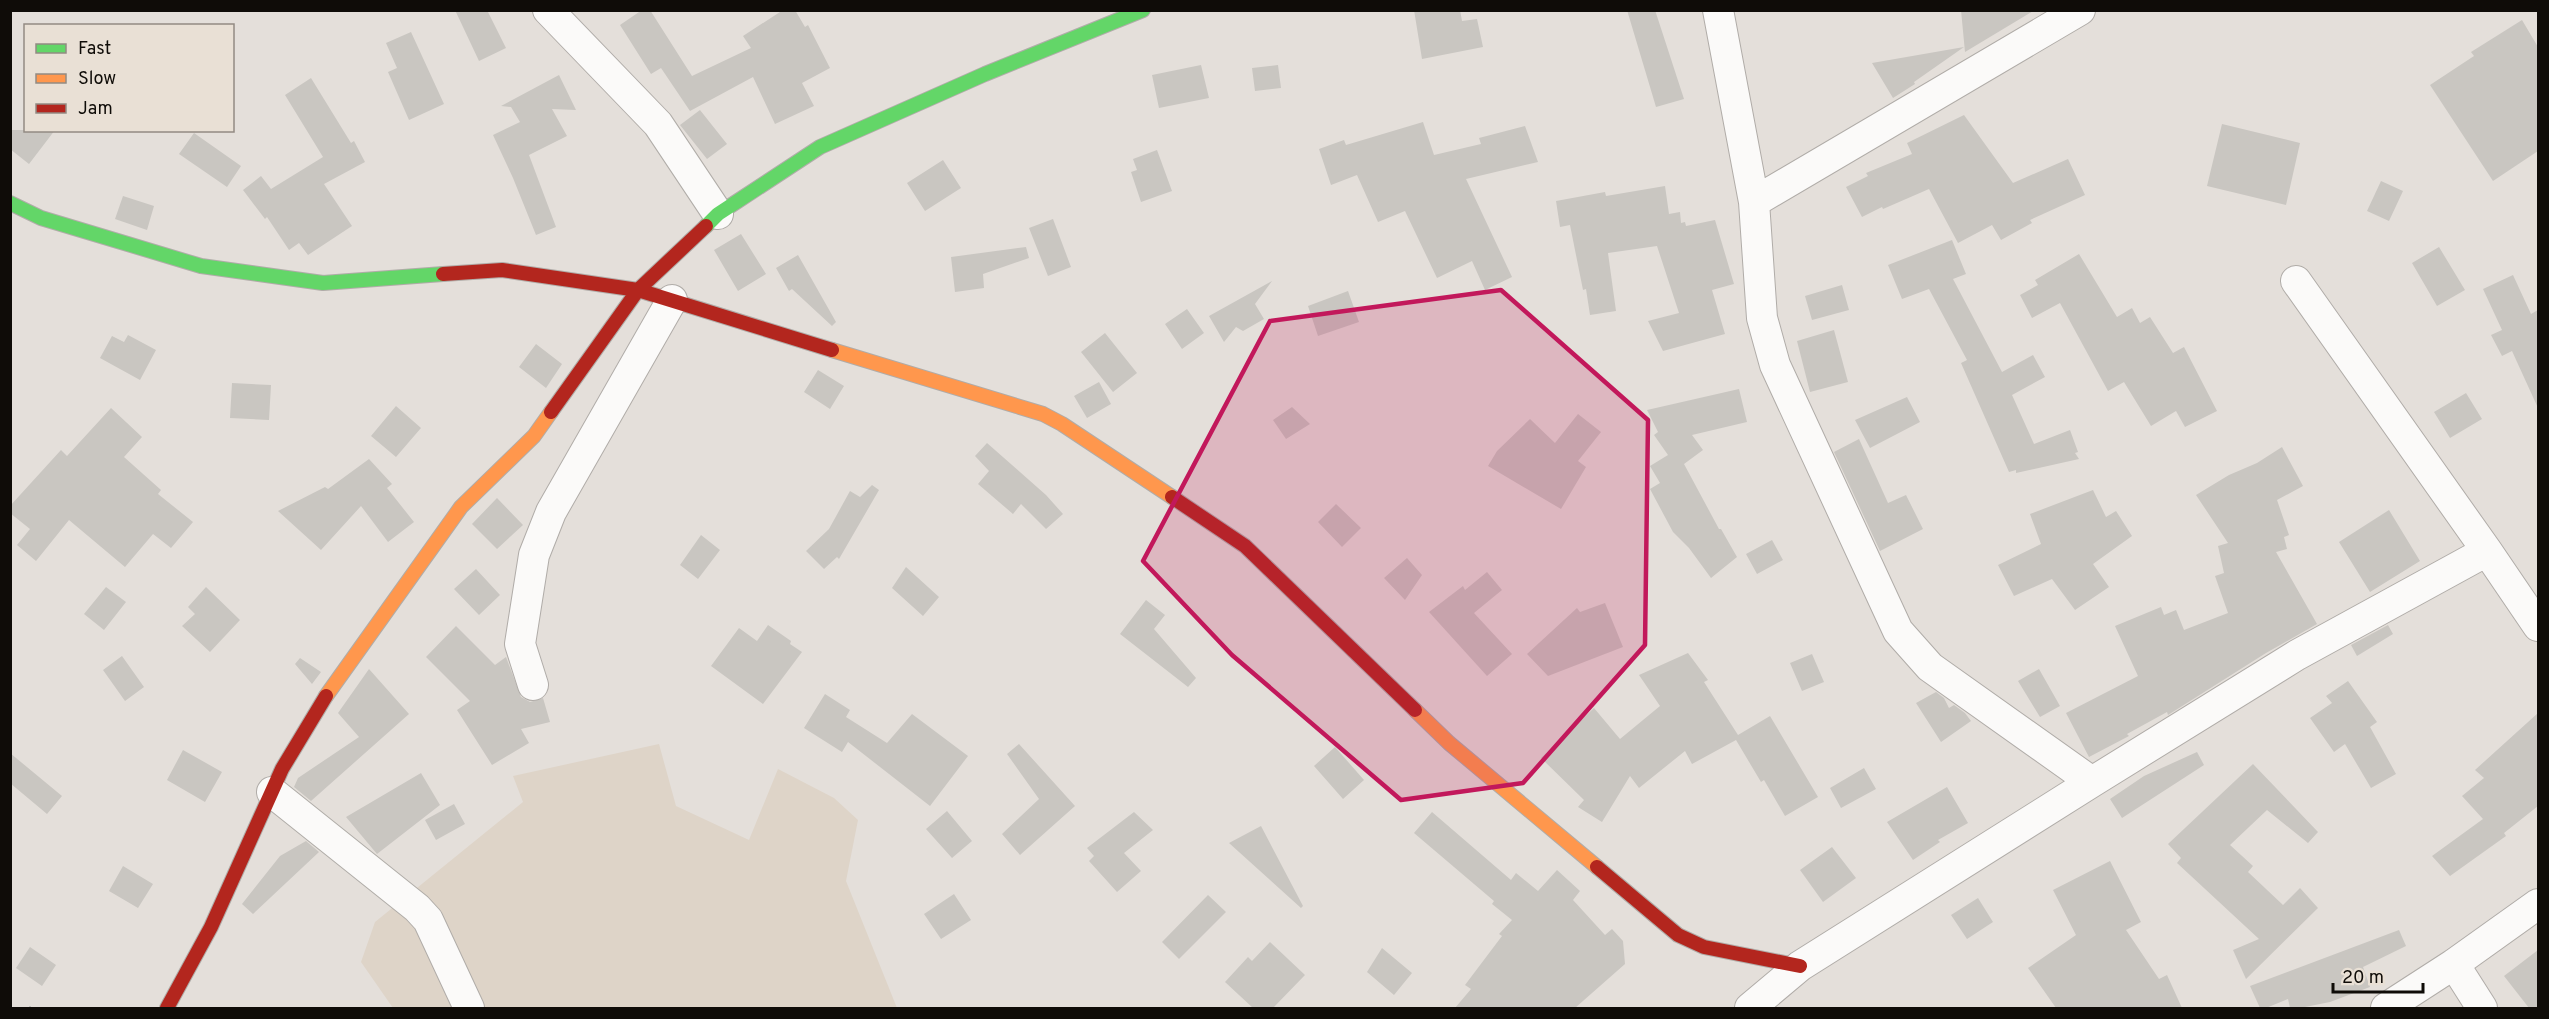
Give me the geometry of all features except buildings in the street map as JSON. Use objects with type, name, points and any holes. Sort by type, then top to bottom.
[{"type":"street","points":[[548,10],[658,124],[718,214]]},
{"type":"street","points":[[167,1008],[211,927],[282,769],[325,698],[461,507],[534,436],[638,290],[718,214],[835,139],[985,74],[1143,10]]},
{"type":"street","points":[[1718,10],[1754,202],[1762,318],[1775,365],[1898,631],[1930,667],[2092,782]]},
{"type":"street","points":[[1754,202],[2080,10]]},
{"type":"street","points":[[10,203],[41,218],[182,262],[301,280],[323,283],[502,270],[638,290],[1026,408],[1062,424],[1245,546],[1449,743],[1678,935],[1704,947],[1800,966]]},
{"type":"street","points":[[2296,280],[2538,626]]},
{"type":"street","points":[[534,685],[520,644],[534,555],[551,512],[672,300]]},
{"type":"street","points":[[1750,1008],[1800,966],[2092,782],[2297,656],[2487,551]]},
{"type":"street","points":[[272,792],[417,908],[428,920],[469,1008]]},
{"type":"street","points":[[2386,1008],[2454,964],[2538,904]]},
{"type":"street","points":[[2454,964],[2482,1008]]},
{"type":"highlighted area","points":[[1501,290],[1648,420],[1645,645],[1523,783],[1401,800],[1232,655],[1143,561],[1270,321]]},
{"type":"shaded area","points":[[659,744],[676,806],[749,840],[778,769],[834,798],[858,820],[846,881],[897,1008],[393,1008],[361,962],[375,922],[523,802],[513,776]]},
{"type":"traffic: fast","points":[[706,226],[718,214],[820,147],[985,74],[1143,10]]},
{"type":"traffic: fast","points":[[10,203],[41,218],[201,266],[323,283],[443,274]]},
{"type":"traffic: slow","points":[[832,350],[1043,414],[1062,424],[1172,497]]},
{"type":"traffic: slow","points":[[326,696],[461,507],[534,436],[551,412]]},
{"type":"traffic: slow","points":[[1415,710],[1449,743],[1597,867]]},
{"type":"traffic: jam","points":[[551,412],[638,290],[706,226]]},
{"type":"traffic: jam","points":[[443,274],[502,270],[638,290],[832,350]]},
{"type":"traffic: jam","points":[[1172,497],[1245,546],[1415,710]]},
{"type":"traffic: jam","points":[[167,1008],[211,927],[282,769],[326,696]]},
{"type":"traffic: jam","points":[[1597,867],[1678,935],[1704,947],[1800,966]]}]
